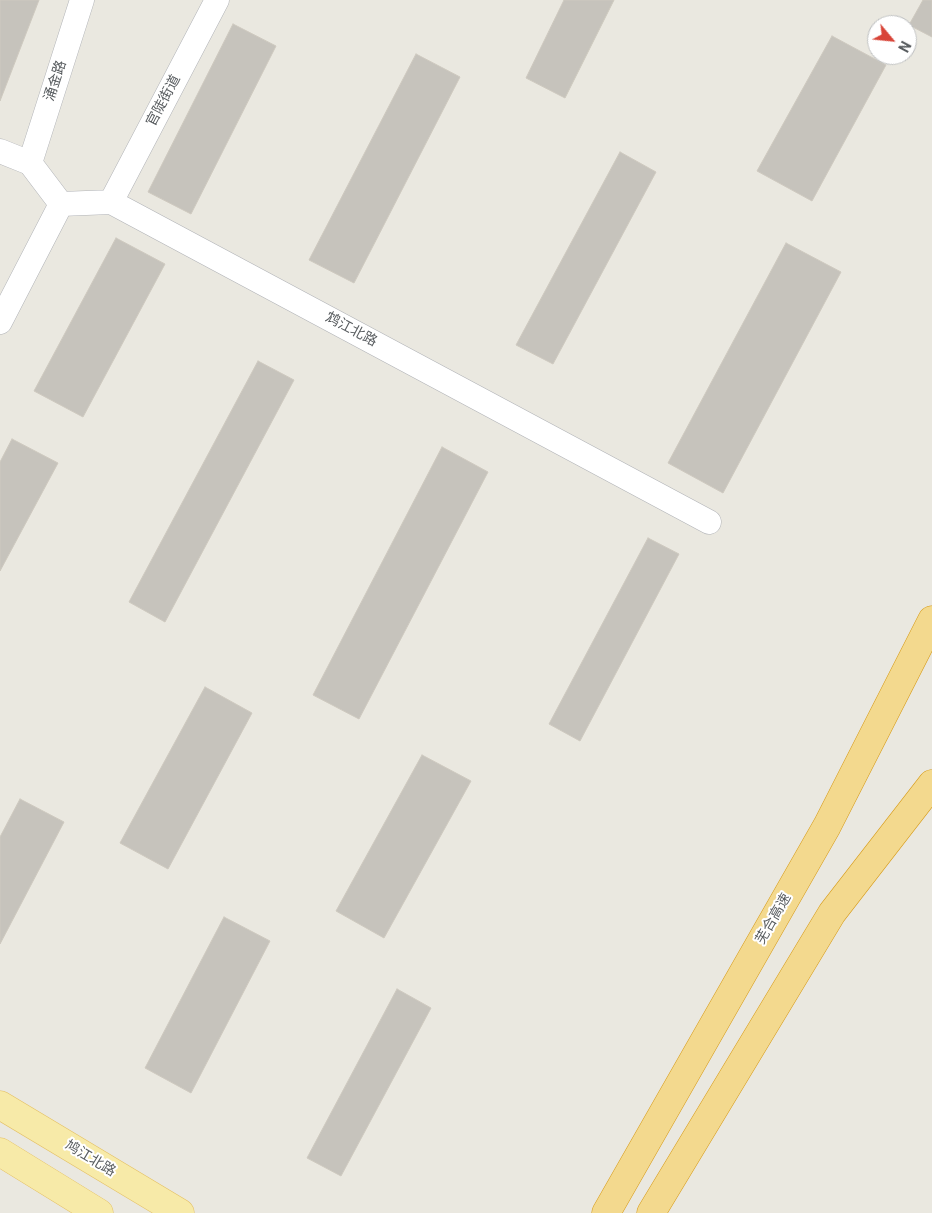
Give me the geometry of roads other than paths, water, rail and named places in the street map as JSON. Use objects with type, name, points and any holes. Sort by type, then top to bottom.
[{"type":"highway","name":"芜合高速","points":[[606,1213],[827,826],[932,620]]},
{"type":"highway","points":[[651,1213],[832,913],[932,784]]},
{"type":"main road","name":"鸠江北路","points":[[0,1105],[180,1213]]},
{"type":"main road","points":[[0,1152],[99,1213]]},
{"type":"street","name":"涌金路","points":[[30,162],[82,0]]},
{"type":"street","name":"官陡街道","points":[[111,202],[217,0]]},
{"type":"street","points":[[0,151],[30,162],[61,204]]},
{"type":"street","points":[[61,204],[111,202]]},
{"type":"street","name":"鸩江北路","points":[[111,202],[709,522]]},
{"type":"street","points":[[0,322],[61,204]]}]
